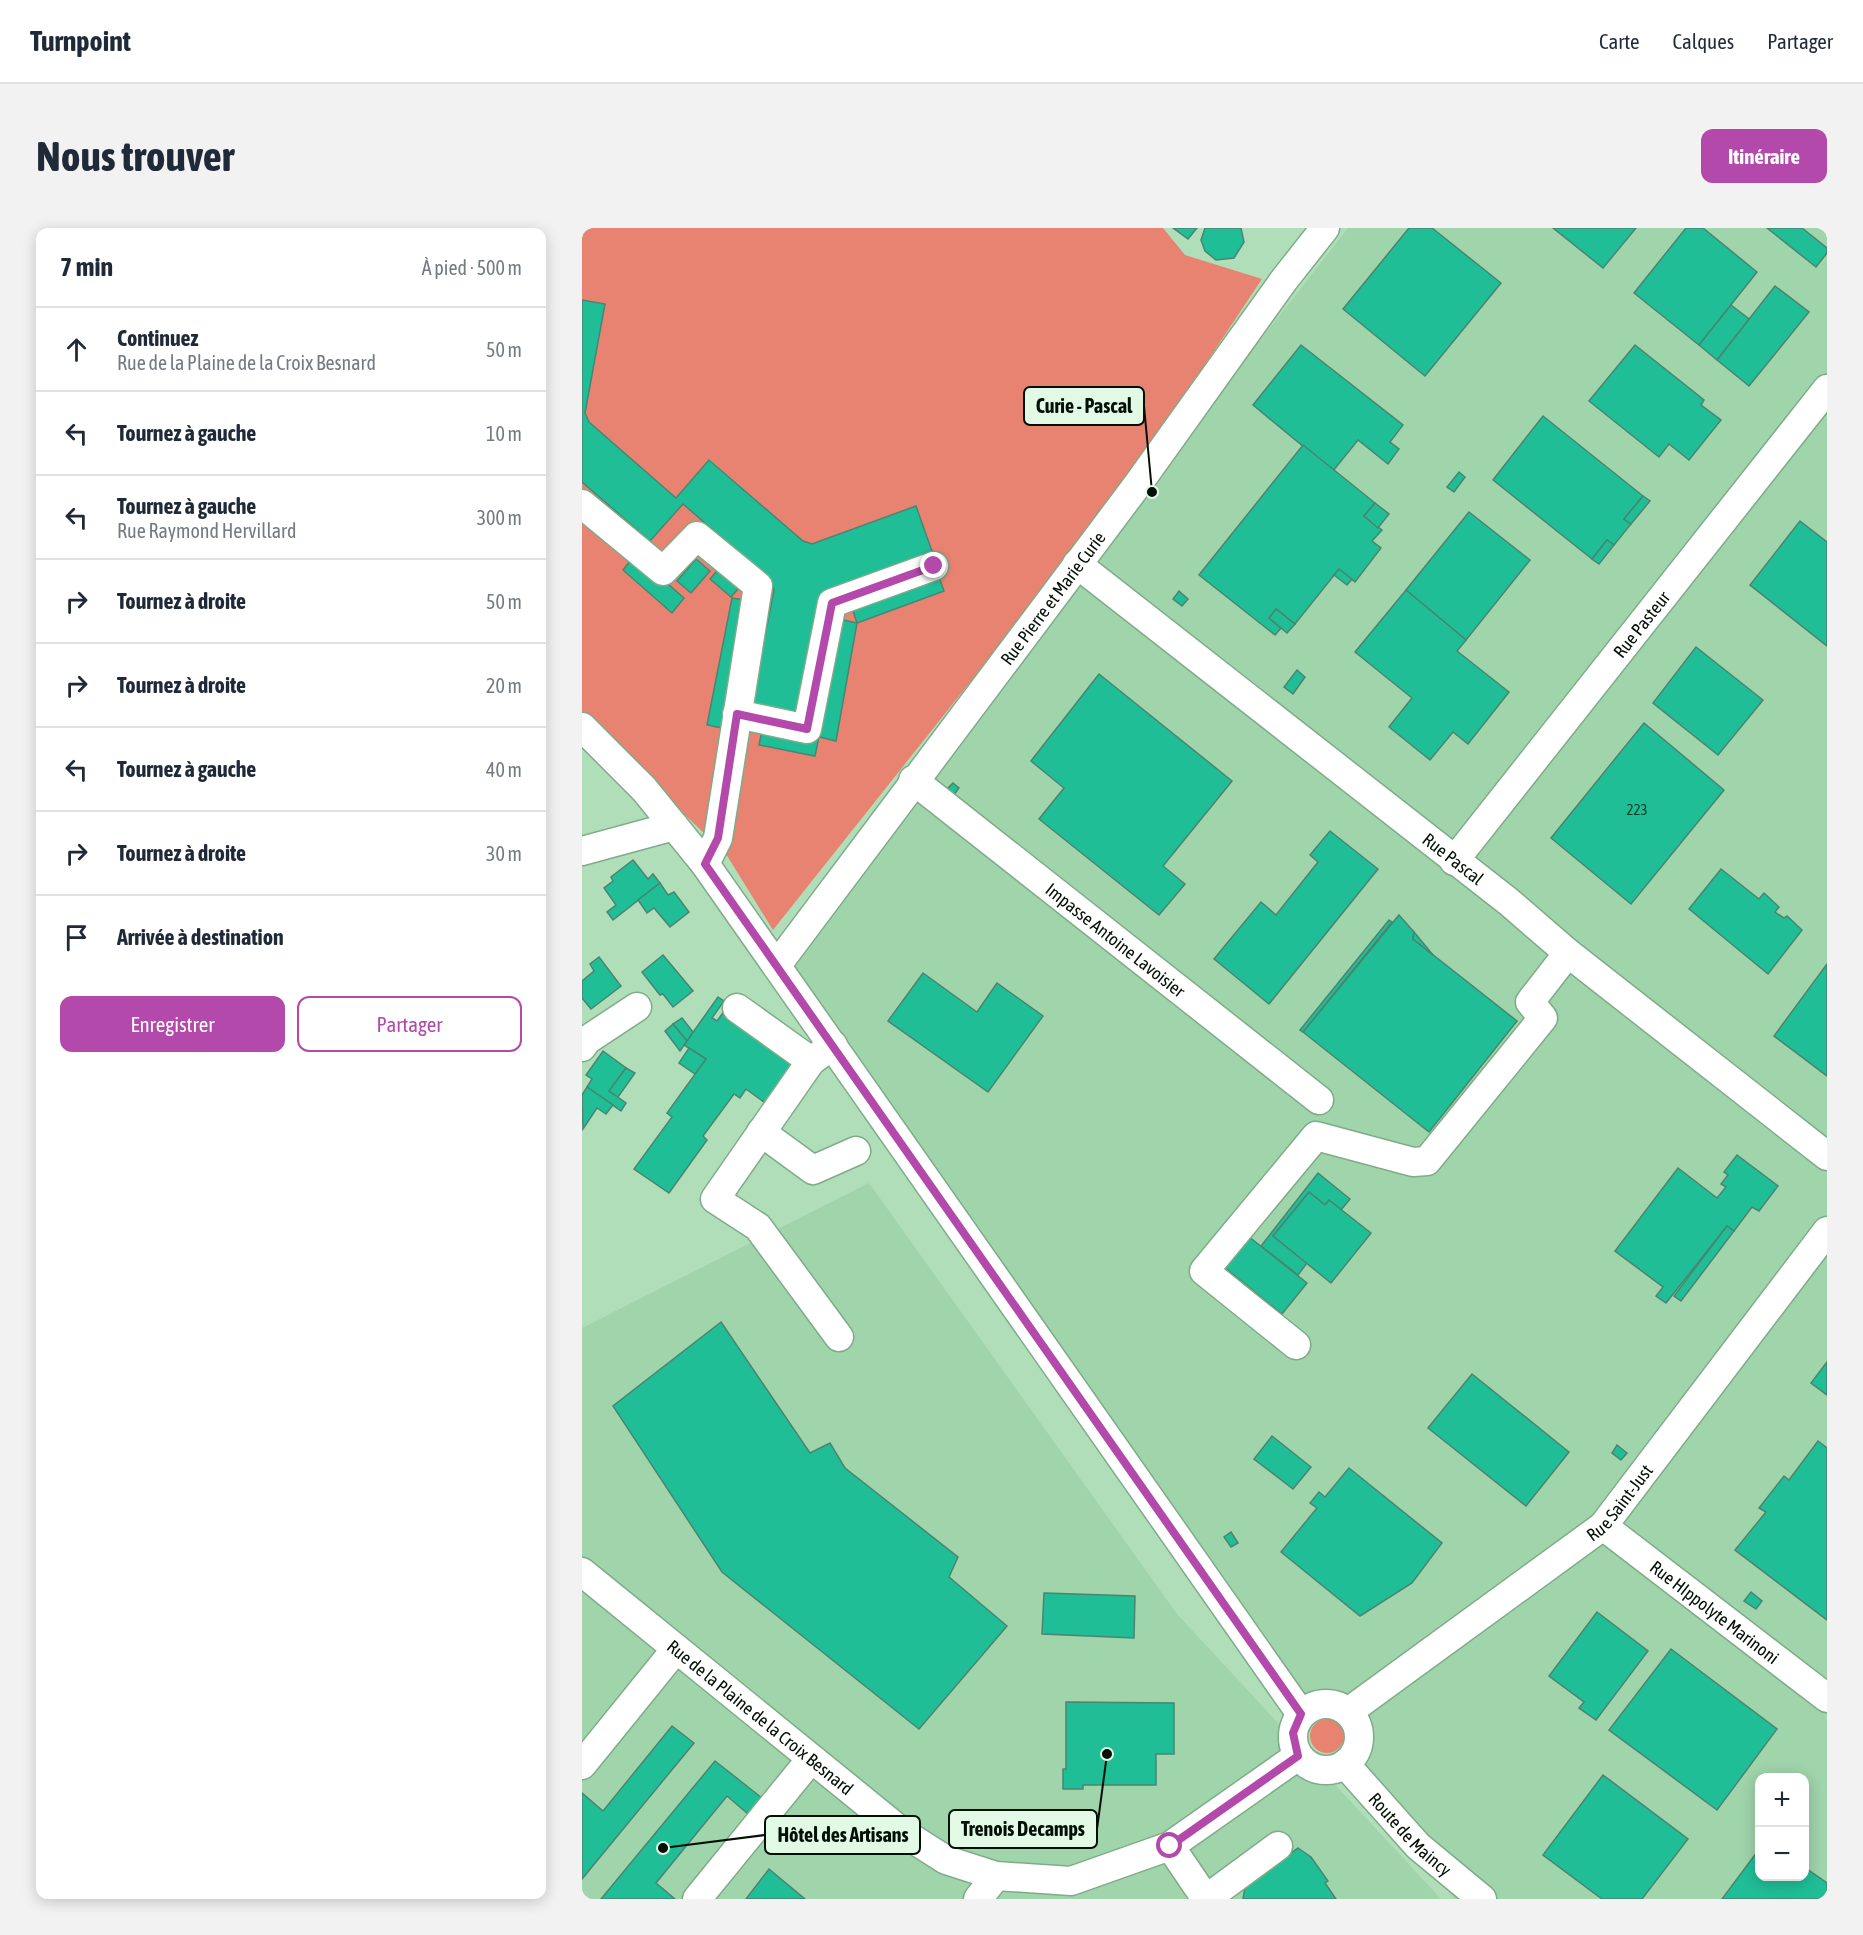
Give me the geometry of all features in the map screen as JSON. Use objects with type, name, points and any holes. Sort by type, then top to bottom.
[{"type":"street","name":"Rue Pierre et Marie Curie","points":[[777,965],[823,917],[894,820],[913,780],[1077,564],[1284,280],[1325,228]]},
{"type":"street","name":"Rue Pasteur","points":[[1454,861],[1827,389]]},
{"type":"street","points":[[582,504],[663,571],[697,536],[758,586],[718,838],[705,864]]},
{"type":"street","name":"Rue Pascal","points":[[1077,564],[1509,902],[1568,954],[1827,1156]]},
{"type":"street","points":[[737,714],[807,729],[832,603],[934,566]]},
{"type":"street","points":[[582,727],[644,789],[705,864],[777,965],[822,1053],[1301,1714]]},
{"type":"street","name":"Impasse Antoine Lavoisier","points":[[913,780],[1319,1100]]},
{"type":"street","points":[[582,851],[674,826]]},
{"type":"street","points":[[1296,1345],[1204,1272],[1316,1136],[1413,1162],[1427,1161],[1543,1018],[1530,1002],[1568,954]]},
{"type":"street","points":[[582,1047],[587,1040],[637,1007]]},
{"type":"street","points":[[737,1008],[822,1053]]},
{"type":"street","points":[[822,1053],[761,1132],[715,1199],[758,1227],[839,1337]]},
{"type":"street","points":[[761,1132],[813,1170],[856,1151]]},
{"type":"street","name":"Rue Saint-Just","points":[[1348,1712],[1603,1526],[1827,1231]]},
{"type":"street","name":"Rue HIppolyte Marinoni","points":[[1603,1526],[1827,1698]]},
{"type":"street","name":"Rue de la Plaine de la Croix Besnard","points":[[582,1572],[902,1833],[946,1860],[996,1876],[1071,1881],[1170,1846],[1298,1756]]},
{"type":"street","points":[[582,1765],[676,1649]]},
{"type":"street","points":[[1319,1704],[1339,1707],[1348,1712],[1354,1720],[1359,1738],[1352,1757],[1345,1764],[1324,1770],[1310,1766],[1298,1756],[1293,1733],[1301,1714],[1319,1704]]},
{"type":"street","points":[[697,1899],[811,1759]]},
{"type":"street","name":"Route de Maincy","points":[[1345,1764],[1418,1846],[1482,1899]]},
{"type":"street","points":[[1170,1846],[1206,1899],[1278,1846]]},
{"type":"street","points":[[978,1899],[996,1876]]},
{"type":"shaded area","points":[[582,228],[1163,228],[1185,255],[1262,279],[1114,501],[773,930],[726,854],[582,717],[582,482],[683,504],[771,580],[774,590],[823,604],[916,506],[812,544],[803,541],[710,460],[676,498],[589,422],[585,413],[605,304],[582,300]]},
{"type":"shaded area","points":[[1348,228],[1827,228],[1827,1899],[1454,1899],[1251,1622],[778,958]]},
{"type":"shaded area","points":[[869,1183],[1177,1614],[1441,1899],[582,1899],[582,1328]]},
{"type":"shaded area","points":[[1327,1719],[1339,1724],[1344,1736],[1339,1748],[1327,1753],[1315,1748],[1310,1736],[1315,1724]]},
{"type":"building","points":[[1173,228],[1197,228],[1188,239]]},
{"type":"building","points":[[1205,228],[1241,228],[1244,242],[1234,258],[1216,260],[1205,251],[1201,240]]},
{"type":"building","points":[[1409,228],[1432,228],[1501,283],[1425,376],[1343,309]]},
{"type":"building","points":[[1553,228],[1636,228],[1603,268]]},
{"type":"building","points":[[1686,228],[1703,228],[1757,272],[1699,345],[1634,293]]},
{"type":"building","points":[[1767,228],[1802,228],[1827,248],[1827,253],[1816,267]]},
{"type":"building","points":[[1775,286],[1809,312],[1749,386],[1717,360]]},
{"type":"building","points":[[582,300],[605,304],[585,413],[589,422],[676,498],[709,460],[803,541],[812,544],[916,506],[933,554],[830,590],[802,713],[752,703],[774,590],[771,580],[683,504],[650,541],[582,482]]},
{"type":"building","points":[[1731,305],[1749,319],[1717,360],[1699,345]]},
{"type":"building","points":[[1301,345],[1403,425],[1390,442],[1399,449],[1388,464],[1358,440],[1333,471],[1253,405]]},
{"type":"building","points":[[1635,345],[1704,400],[1701,405],[1721,420],[1689,460],[1669,444],[1659,457],[1589,401]]},
{"type":"building","points":[[1543,416],[1643,496],[1624,519],[1631,524],[1614,545],[1607,540],[1592,559],[1493,480]]},
{"type":"building","points":[[1303,445],[1375,503],[1364,516],[1382,530],[1372,541],[1381,548],[1355,582],[1339,569],[1295,624],[1276,609],[1269,618],[1281,628],[1275,635],[1199,575]]},
{"type":"building","points":[[1459,472],[1465,477],[1454,492],[1447,487]]},
{"type":"building","points":[[1643,496],[1650,501],[1631,524],[1624,519]]},
{"type":"building","points":[[1375,503],[1389,514],[1378,528],[1364,516]]},
{"type":"building","points":[[1469,512],[1530,560],[1466,640],[1406,590]]},
{"type":"building","points":[[1800,521],[1827,542],[1827,646],[1750,585]]},
{"type":"building","points":[[1607,540],[1614,545],[1599,564],[1592,559]]},
{"type":"building","points":[[635,555],[684,598],[672,613],[623,570]]},
{"type":"building","points":[[696,559],[710,571],[691,593],[677,581]]},
{"type":"building","points":[[723,564],[744,582],[731,597],[710,579]]},
{"type":"building","points":[[1339,569],[1352,579],[1347,585],[1334,575]]},
{"type":"building","points":[[938,574],[944,591],[857,623],[851,605]]},
{"type":"building","points":[[1406,590],[1466,640],[1457,651],[1509,692],[1468,744],[1453,732],[1430,760],[1389,727],[1412,698],[1355,652]]},
{"type":"building","points":[[1179,591],[1188,599],[1182,606],[1173,599]]},
{"type":"building","points":[[732,598],[750,601],[727,729],[707,725]]},
{"type":"building","points":[[1276,609],[1295,624],[1287,633],[1269,618]]},
{"type":"building","points":[[839,619],[857,623],[836,741],[819,737]]},
{"type":"building","points":[[1696,647],[1763,700],[1718,755],[1653,703]]},
{"type":"building","points":[[1297,670],[1305,677],[1293,694],[1284,687]]},
{"type":"building","points":[[1099,674],[1232,781],[1163,866],[1185,884],[1159,915],[1039,819],[1064,788],[1031,761]]},
{"type":"building","points":[[1644,723],[1724,790],[1631,904],[1551,838]]},
{"type":"building","points":[[763,726],[819,737],[815,756],[759,745]]},
{"type":"building","points":[[953,783],[959,788],[954,795],[947,789]]},
{"type":"building","points":[[1330,831],[1378,869],[1269,1004],[1214,959],[1261,902],[1276,915],[1318,862],[1310,855]]},
{"type":"building","points":[[633,860],[648,879],[653,874],[660,883],[613,920],[607,912],[616,905],[604,888],[613,881],[611,877]]},
{"type":"building","points":[[1721,869],[1759,899],[1764,893],[1779,907],[1775,912],[1784,918],[1787,916],[1802,930],[1768,974],[1689,909]]},
{"type":"building","points":[[660,883],[668,895],[674,892],[689,912],[670,927],[654,908],[647,913],[638,900]]},
{"type":"building","points":[[1399,915],[1414,932],[1413,939],[1517,1021],[1429,1132],[1303,1032]]},
{"type":"building","points":[[1389,920],[1392,922],[1303,1032],[1300,1030]]},
{"type":"building","points":[[1414,932],[1433,955],[1413,939]]},
{"type":"building","points":[[663,955],[693,991],[673,1007],[642,972]]},
{"type":"building","points":[[599,957],[621,986],[591,1009],[582,998],[582,981],[594,971],[590,964]]},
{"type":"building","points":[[1827,964],[1827,1076],[1774,1036]]},
{"type":"building","points":[[923,973],[977,1012],[997,983],[1043,1016],[988,1092],[888,1021]]},
{"type":"building","points":[[718,997],[724,1001],[712,1018],[717,1021],[725,1010],[796,1065],[768,1105],[746,1089],[740,1098],[734,1094],[703,1136],[707,1140],[669,1193],[634,1169],[672,1117],[667,1113],[706,1059],[684,1045]]},
{"type":"building","points":[[682,1018],[693,1032],[687,1041],[673,1024]]},
{"type":"building","points":[[673,1024],[687,1041],[680,1051],[665,1031]]},
{"type":"building","points":[[689,1048],[706,1059],[695,1074],[679,1063]]},
{"type":"building","points":[[603,1051],[626,1068],[609,1091],[626,1103],[621,1111],[587,1087],[592,1079],[586,1075]]},
{"type":"building","points":[[626,1068],[635,1073],[618,1097],[609,1091]]},
{"type":"building","points":[[587,1087],[613,1105],[606,1114],[597,1108],[583,1129],[582,1095]]},
{"type":"building","points":[[1737,1155],[1778,1186],[1759,1211],[1752,1207],[1734,1231],[1727,1226],[1666,1303],[1656,1296],[1663,1287],[1615,1251],[1678,1168],[1717,1198],[1726,1187],[1721,1184],[1728,1175],[1724,1172]]},
{"type":"building","points":[[1318,1173],[1350,1199],[1341,1210],[1329,1200],[1325,1205],[1309,1192],[1273,1236],[1307,1263],[1298,1275],[1261,1246]]},
{"type":"building","points":[[1309,1192],[1325,1205],[1329,1200],[1371,1233],[1331,1283],[1273,1236]]},
{"type":"building","points":[[1727,1226],[1734,1231],[1681,1301],[1674,1296]]},
{"type":"building","points":[[1243,1232],[1307,1283],[1282,1314],[1219,1263]]},
{"type":"building","points":[[721,1322],[810,1453],[830,1443],[845,1468],[958,1557],[949,1577],[1007,1626],[919,1729],[722,1572],[613,1406]]},
{"type":"building","points":[[1827,1362],[1827,1395],[1811,1383]]},
{"type":"building","points":[[1472,1374],[1569,1452],[1526,1506],[1428,1428]]},
{"type":"building","points":[[1272,1436],[1311,1467],[1293,1489],[1254,1459]]},
{"type":"building","points":[[1818,1441],[1827,1448],[1827,1620],[1735,1550],[1766,1512],[1759,1508],[1784,1476],[1789,1480]]},
{"type":"building","points":[[1617,1445],[1627,1453],[1621,1460],[1612,1453]]},
{"type":"building","points":[[1349,1468],[1442,1543],[1412,1583],[1360,1616],[1281,1552],[1317,1508],[1310,1503],[1319,1492],[1325,1497]]},
{"type":"building","points":[[1231,1532],[1238,1543],[1231,1547],[1224,1537]]},
{"type":"building","points":[[1751,1592],[1762,1601],[1756,1609],[1744,1601]]},
{"type":"building","points":[[1044,1593],[1135,1596],[1134,1638],[1042,1634]]},
{"type":"building","points":[[1597,1612],[1648,1651],[1596,1720],[1579,1708],[1584,1702],[1549,1676]]},
{"type":"building","points":[[1671,1649],[1777,1729],[1717,1810],[1609,1730]]},
{"type":"building","points":[[1066,1702],[1174,1703],[1174,1754],[1156,1754],[1156,1785],[1083,1785],[1083,1789],[1063,1789],[1063,1769],[1066,1769]]},
{"type":"building","points":[[672,1726],[694,1743],[582,1879],[582,1793],[603,1811]]},
{"type":"building","points":[[715,1761],[762,1798],[748,1814],[727,1796],[656,1883],[675,1899],[601,1899]]},
{"type":"building","points":[[1603,1775],[1688,1839],[1642,1899],[1602,1899],[1543,1855]]},
{"type":"building","points":[[1298,1848],[1311,1857],[1328,1881],[1325,1883],[1336,1899],[1243,1899],[1245,1887]]},
{"type":"building","points":[[1755,1855],[1755,1881],[1809,1881],[1809,1870],[1827,1883],[1827,1899],[1722,1899]]},
{"type":"building","points":[[769,1869],[805,1899],[746,1899]]},
{"type":"place","name":"Curie - Pascal","points":[[1152,492]]},
{"type":"place","name":"Trenois Decamps","points":[[1107,1754]]},
{"type":"place","name":"Hôtel des Artisans","points":[[663,1848]]},
{"type":"route","points":[[934,566],[832,603],[807,729],[737,714],[718,838],[705,864],[788,978],[1301,1714],[1295,1723],[1293,1733],[1293,1744],[1298,1756],[1170,1846]]}]
